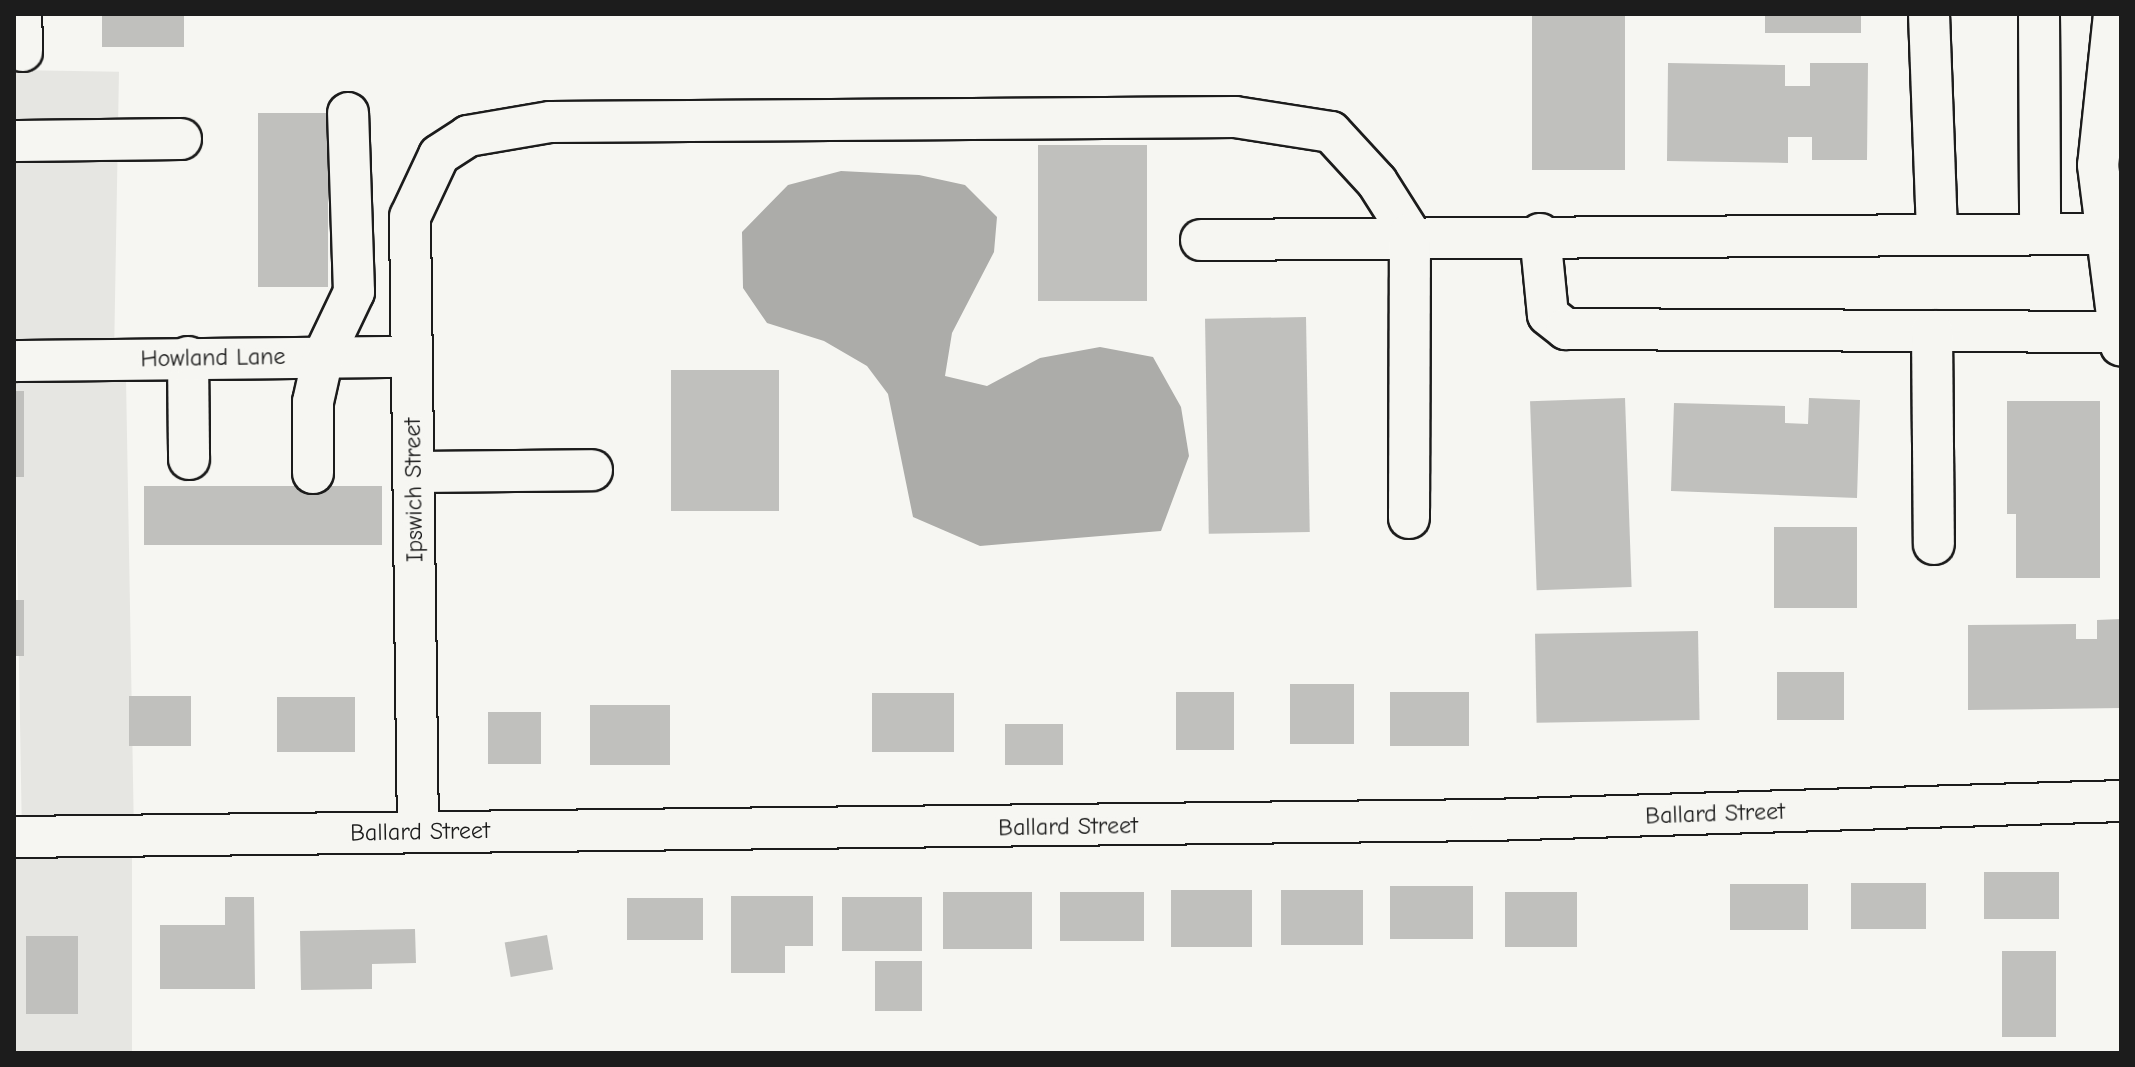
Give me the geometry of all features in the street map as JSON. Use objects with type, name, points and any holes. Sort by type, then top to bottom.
[{"type":"street","points":[[1929,14],[1937,234]]},
{"type":"street","points":[[2039,14],[2040,234]]},
{"type":"street","points":[[1540,234],[1548,315],[1566,329],[1932,331],[2120,339],[2105,234],[2114,14]]},
{"type":"street","points":[[313,473],[313,402],[323,357],[354,292],[348,113]]},
{"type":"street","name":"Ipswich Street","points":[[418,831],[410,217],[439,155],[468,136],[550,122],[1235,117],[1331,132],[1377,182],[1410,234]]},
{"type":"street","points":[[14,141],[181,139]]},
{"type":"street","points":[[1201,240],[1410,234],[2105,234]]},
{"type":"street","points":[[1409,518],[1410,234]]},
{"type":"street","points":[[1932,331],[1934,544]]},
{"type":"street","points":[[188,357],[189,459]]},
{"type":"street","name":"Howland Lane","points":[[14,361],[412,357]]},
{"type":"street","points":[[414,472],[592,470]]},
{"type":"street","name":"Ballard Street","points":[[14,837],[1490,820],[2121,801]]},
{"type":"shaded area","points":[[14,70],[119,72],[114,343],[14,341]]},
{"type":"shaded area","points":[[841,171],[919,175],[965,185],[997,217],[994,252],[952,333],[945,376],[987,386],[1040,358],[1100,347],[1153,357],[1181,407],[1189,456],[1161,531],[980,546],[913,517],[888,394],[867,366],[824,341],[767,323],[743,288],[742,232],[788,185]]},
{"type":"shaded area","points":[[126,378],[134,815],[22,817],[14,380]]},
{"type":"shaded area","points":[[14,854],[132,854],[132,1053],[14,1053]]},
{"type":"building","points":[[102,14],[184,14],[184,47],[102,47]]},
{"type":"building","points":[[1532,14],[1625,14],[1625,170],[1532,170]]},
{"type":"building","points":[[1765,14],[1861,14],[1861,33],[1765,33]]},
{"type":"building","points":[[1668,63],[1785,65],[1785,86],[1810,86],[1810,63],[1868,63],[1867,160],[1812,160],[1812,137],[1788,137],[1788,163],[1667,161]]},
{"type":"building","points":[[258,113],[328,113],[328,287],[258,287]]},
{"type":"building","points":[[1038,145],[1147,145],[1147,301],[1038,301]]},
{"type":"building","points":[[1306,317],[1310,532],[1209,534],[1205,319]]},
{"type":"building","points":[[671,370],[779,370],[779,511],[671,511]]},
{"type":"building","points":[[14,391],[24,391],[24,477],[14,477]]},
{"type":"building","points":[[1625,398],[1632,587],[1537,590],[1530,401]]},
{"type":"building","points":[[1809,398],[1860,400],[1857,498],[1671,491],[1674,403],[1785,406],[1785,423],[1808,424]]},
{"type":"building","points":[[2007,401],[2100,401],[2100,578],[2016,578],[2016,514],[2007,514]]},
{"type":"building","points":[[144,486],[382,486],[382,545],[144,545]]},
{"type":"building","points":[[1774,527],[1857,527],[1857,608],[1774,608]]},
{"type":"building","points":[[14,600],[24,600],[24,656],[14,656]]},
{"type":"building","points":[[2121,619],[2121,708],[1968,710],[1968,625],[2076,624],[2076,639],[2097,639],[2097,620]]},
{"type":"building","points":[[1698,631],[1700,720],[1537,723],[1535,634]]},
{"type":"building","points":[[1777,672],[1844,672],[1844,720],[1777,720]]},
{"type":"building","points":[[1290,684],[1354,684],[1354,744],[1290,744]]},
{"type":"building","points":[[1176,692],[1234,692],[1234,750],[1176,750]]},
{"type":"building","points":[[1390,692],[1469,692],[1469,746],[1390,746]]},
{"type":"building","points":[[872,693],[954,693],[954,752],[872,752]]},
{"type":"building","points":[[129,696],[191,696],[191,746],[129,746]]},
{"type":"building","points":[[277,697],[355,697],[355,752],[277,752]]},
{"type":"building","points":[[590,705],[670,705],[670,765],[590,765]]},
{"type":"building","points":[[488,712],[541,712],[541,764],[488,764]]},
{"type":"building","points":[[1005,724],[1063,724],[1063,765],[1005,765]]},
{"type":"building","points":[[1984,872],[2059,872],[2059,919],[1984,919]]},
{"type":"building","points":[[1851,883],[1926,883],[1926,929],[1851,929]]},
{"type":"building","points":[[1730,884],[1808,884],[1808,930],[1730,930]]},
{"type":"building","points":[[1390,886],[1473,886],[1473,939],[1390,939]]},
{"type":"building","points":[[1171,890],[1252,890],[1252,947],[1171,947]]},
{"type":"building","points":[[1281,890],[1363,890],[1363,945],[1281,945]]},
{"type":"building","points":[[943,892],[1032,892],[1032,949],[943,949]]},
{"type":"building","points":[[1060,892],[1144,892],[1144,941],[1060,941]]},
{"type":"building","points":[[1505,892],[1577,892],[1577,947],[1505,947]]},
{"type":"building","points":[[731,896],[813,896],[813,946],[785,946],[785,973],[731,973]]},
{"type":"building","points":[[225,897],[254,897],[255,989],[160,989],[160,925],[225,925]]},
{"type":"building","points":[[842,897],[922,897],[922,951],[842,951]]},
{"type":"building","points":[[627,898],[703,898],[703,940],[627,940]]},
{"type":"building","points":[[415,929],[416,963],[372,964],[372,989],[301,990],[300,931]]},
{"type":"building","points":[[547,935],[553,969],[511,977],[505,942]]},
{"type":"building","points":[[26,936],[78,936],[78,1014],[26,1014]]},
{"type":"building","points":[[2002,951],[2056,951],[2056,1037],[2002,1037]]},
{"type":"building","points":[[875,961],[922,961],[922,1011],[875,1011]]}]
